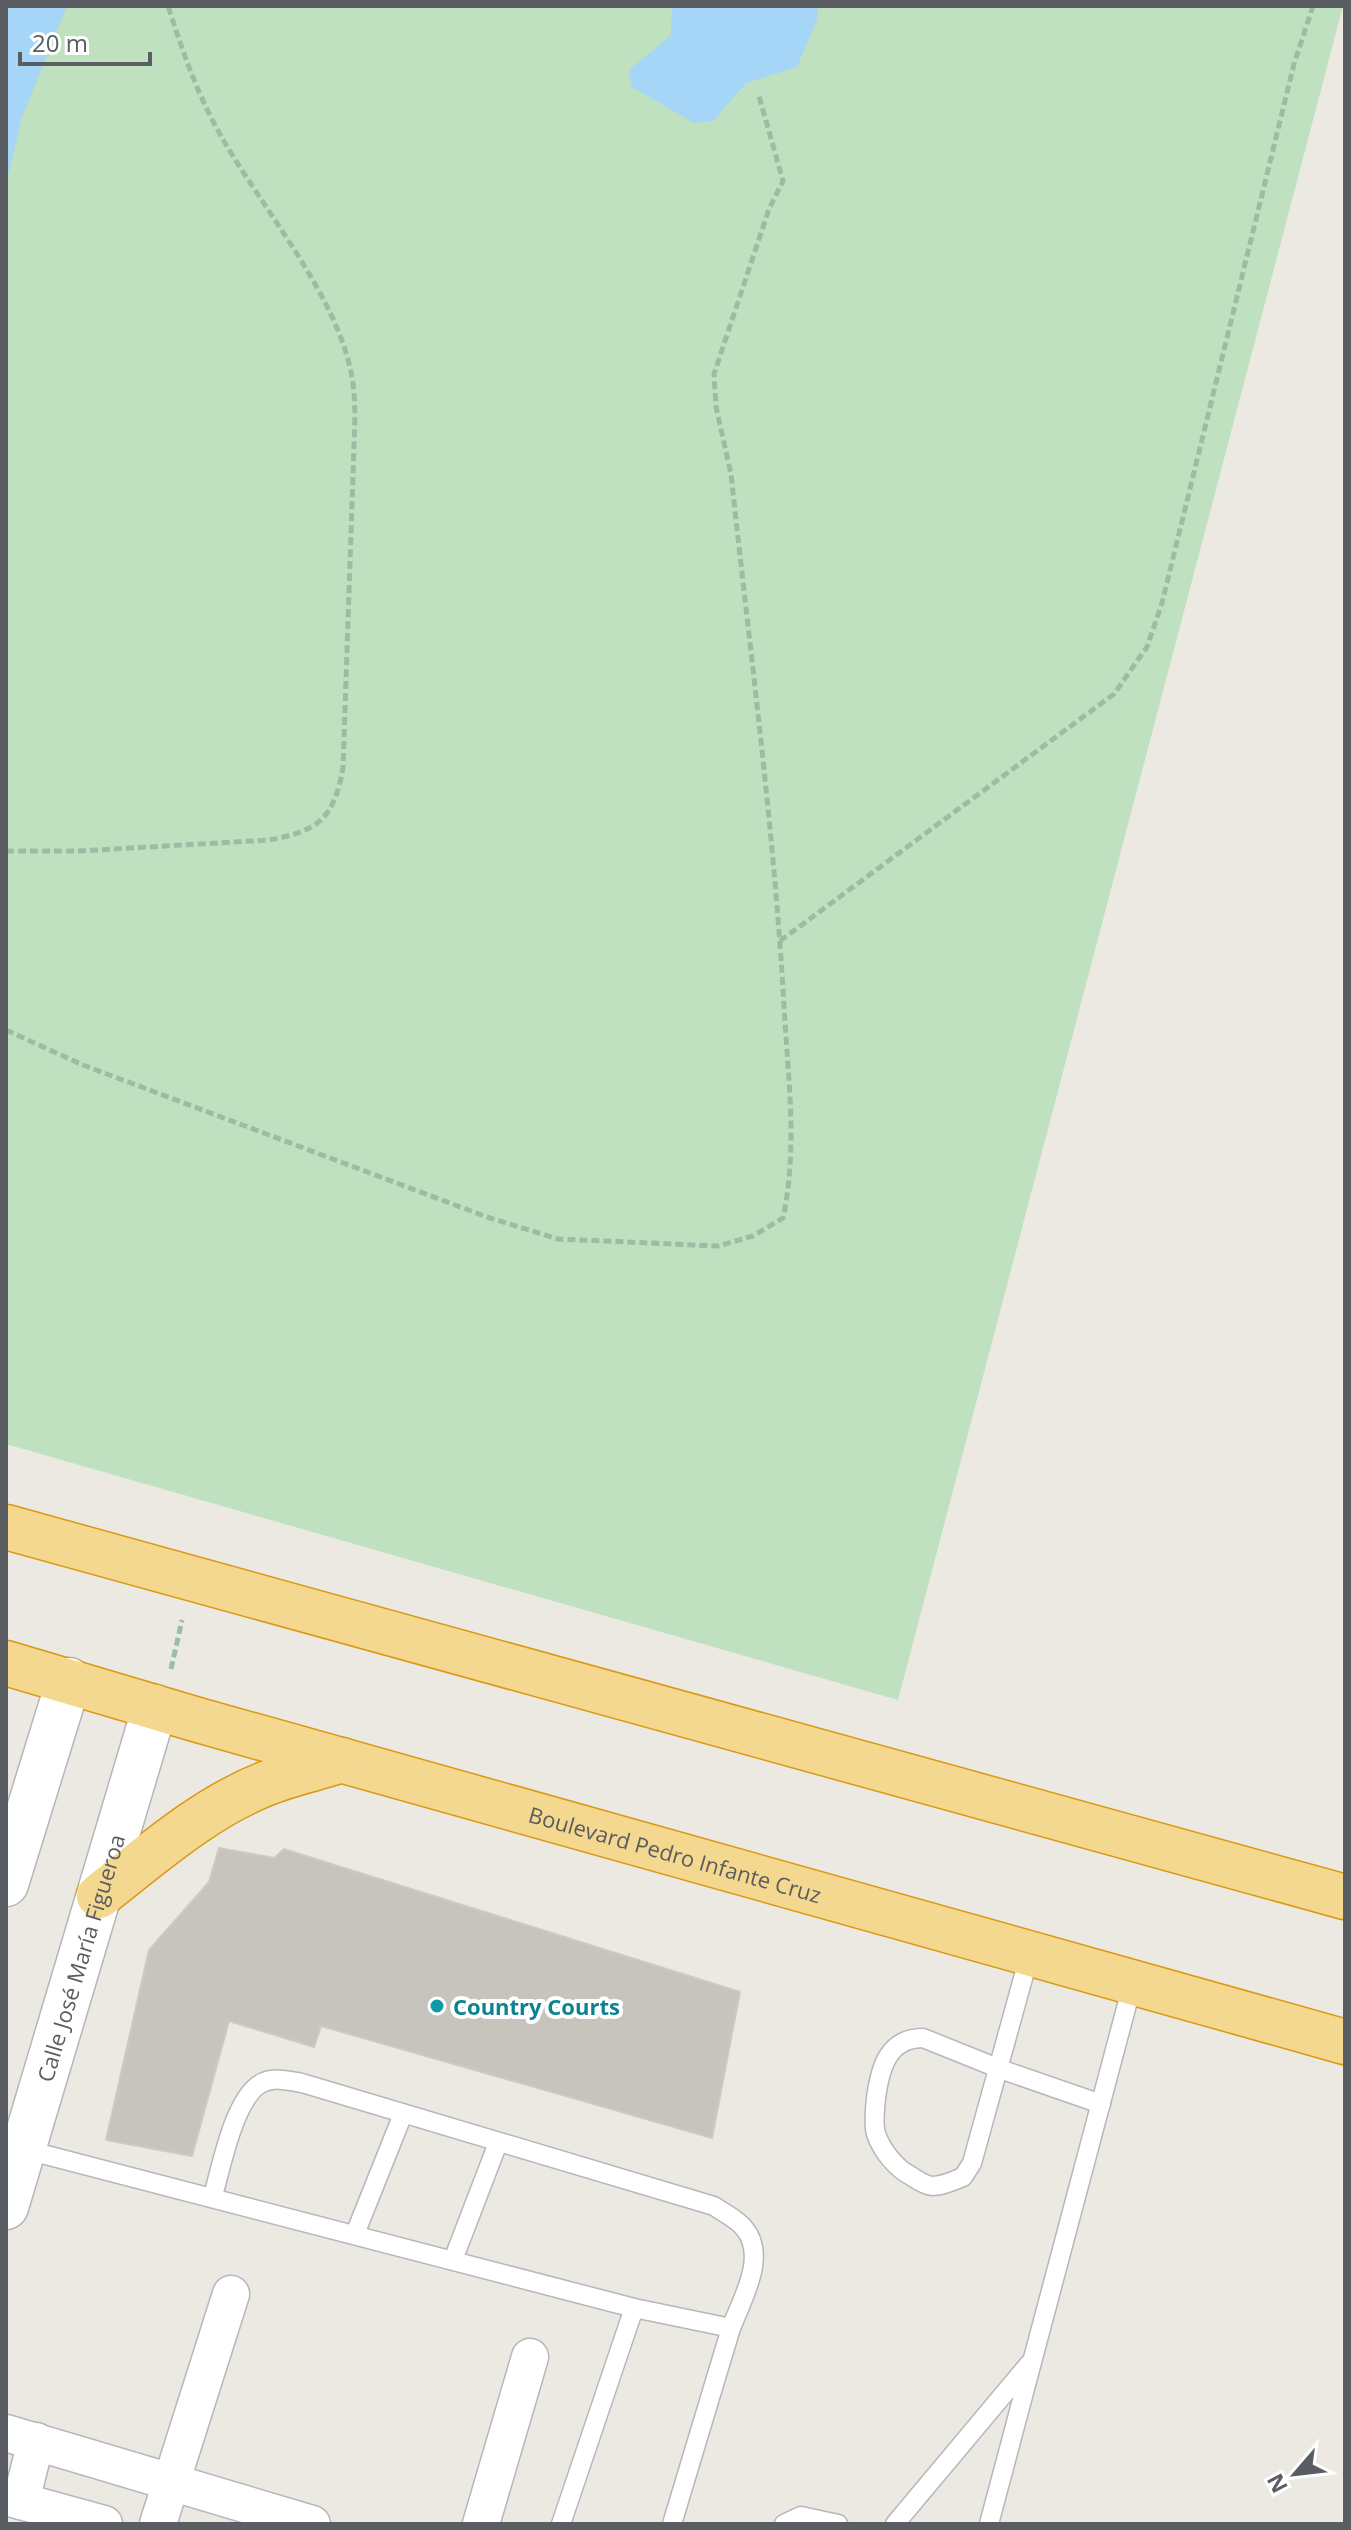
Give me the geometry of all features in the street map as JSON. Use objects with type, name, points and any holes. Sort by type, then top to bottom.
[{"type":"highway","points":[[6,1527],[1345,1897]]},
{"type":"highway","name":"Boulevard Pedro Infante Cruz","points":[[6,1663],[1345,2042]]},
{"type":"highway","points":[[99,1896],[168,1841],[225,1805],[269,1782],[342,1760]]},
{"type":"street","points":[[6,1884],[69,1680]]},
{"type":"street","name":"Calle José María Figueroa","points":[[6,2207],[159,1708]]},
{"type":"street","points":[[158,2524],[231,2294]]},
{"type":"street","points":[[481,2524],[530,2357]]},
{"type":"street","points":[[104,2524],[13,2499],[21,2437],[312,2524]]},
{"type":"lane","points":[[1030,1953],[1000,2069],[972,2163],[963,2177],[931,2186],[898,2170],[876,2134],[875,2108],[882,2067],[899,2043],[914,2038],[923,2038],[1000,2069],[1101,2104]]},
{"type":"lane","points":[[989,2524],[1133,1982]]},
{"type":"lane","points":[[213,2196],[233,2126],[251,2093],[263,2082],[281,2079],[714,2206],[742,2225],[751,2237],[754,2263],[731,2328],[672,2524]]},
{"type":"lane","points":[[355,2234],[403,2114]]},
{"type":"lane","points":[[453,2260],[498,2143]]},
{"type":"lane","points":[[23,2149],[634,2308],[731,2328]]},
{"type":"lane","points":[[561,2524],[634,2308]]},
{"type":"lane","points":[[895,2524],[1034,2359]]},
{"type":"lane","points":[[784,2524],[801,2516],[838,2524]]},
{"type":"path","points":[[6,851],[79,851],[269,840],[294,835],[316,825],[338,798],[343,768],[354,461],[355,412],[351,372],[326,303],[222,137],[191,78],[168,6]]},
{"type":"path","points":[[780,941],[1114,694],[1147,647],[1162,603],[1294,64],[1313,6]]},
{"type":"path","points":[[6,1030],[83,1065],[487,1217],[558,1239],[718,1246],[753,1236],[783,1218],[790,1184],[792,1149],[780,941],[731,474],[716,407],[714,374],[769,209],[783,181],[759,96]]},
{"type":"path","points":[[159,1708],[191,1577]]},
{"type":"green space","points":[[6,6],[1343,6],[898,1700],[6,1444]]},
{"type":"water","points":[[6,6],[67,6],[22,117],[6,185]]},
{"type":"water","points":[[672,6],[818,6],[817,19],[797,67],[746,83],[713,121],[694,123],[632,87],[629,70],[671,35]]},
{"type":"building","name":"Country Courts","points":[[219,1848],[274,1858],[284,1849],[740,1992],[712,2138],[321,2026],[314,2047],[229,2021],[192,2156],[106,2140],[149,1950],[209,1882]]},
{"type":"place","name":"Country Courts","points":[[437,2006]]}]
